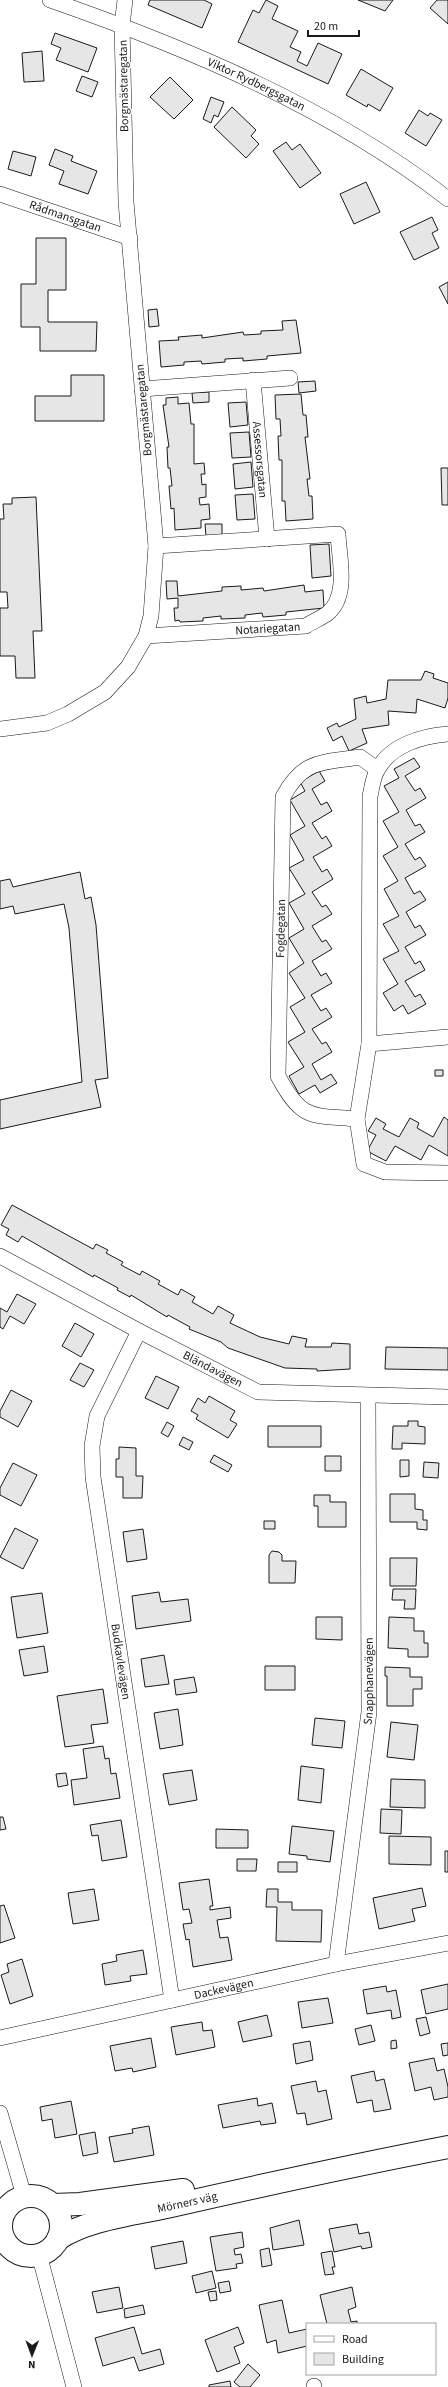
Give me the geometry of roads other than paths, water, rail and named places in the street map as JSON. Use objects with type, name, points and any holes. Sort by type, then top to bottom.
[{"type":"main road","name":"Mörners väg","points":[[58,2239],[70,2231],[84,2226],[319,2172],[448,2147]]},
{"type":"main road","name":"Mörners väg","points":[[53,2205],[80,2204],[319,2172]]},
{"type":"main road","points":[[24,2196],[38,2196],[53,2205],[61,2221],[58,2239],[48,2250],[39,2254],[26,2255],[5,2247],[2,2231],[3,2211],[14,2201],[24,2196]]},
{"type":"street","name":"Viktor Rydbergsgatan","points":[[50,0],[122,25],[209,61],[306,107],[423,180],[448,199]]},
{"type":"street","name":"Borgmästaregatan","points":[[0,728],[46,722],[88,704],[105,692],[128,667],[146,636],[153,602],[156,546],[126,202],[122,25],[125,0]]},
{"type":"street","name":"Rådmansgatan","points":[[0,194],[130,238]]},
{"type":"street","points":[[142,389],[290,378]]},
{"type":"street","name":"Assessorsgatan","points":[[253,380],[267,539]]},
{"type":"street","name":"Notariegatan","points":[[146,636],[306,626],[328,612],[338,599],[341,582],[338,534],[267,539]]},
{"type":"street","points":[[156,546],[267,539]]},
{"type":"street","points":[[448,734],[431,736],[394,750],[377,769],[370,796],[368,836],[370,1044],[357,1118],[364,1164],[385,1172],[448,1173]]},
{"type":"street","name":"Fogdegatan","points":[[357,1118],[308,1115],[290,1099],[278,1076],[283,797],[292,779],[312,764],[360,757],[377,769]]},
{"type":"street","points":[[370,1044],[448,1037]]},
{"type":"street","name":"Bländavägen","points":[[0,1256],[139,1331],[258,1392],[448,1397]]},
{"type":"street","name":"Budkavlevägen","points":[[139,1331],[97,1416],[92,1446],[93,1477],[172,2000]]},
{"type":"street","name":"Snapphanevägen","points":[[336,1964],[369,1712],[368,1396]]},
{"type":"street","name":"Dackevägen","points":[[0,2038],[336,1964],[448,1943]]},
{"type":"street","points":[[0,2113],[24,2196]]},
{"type":"street","points":[[39,2254],[74,2387]]}]
